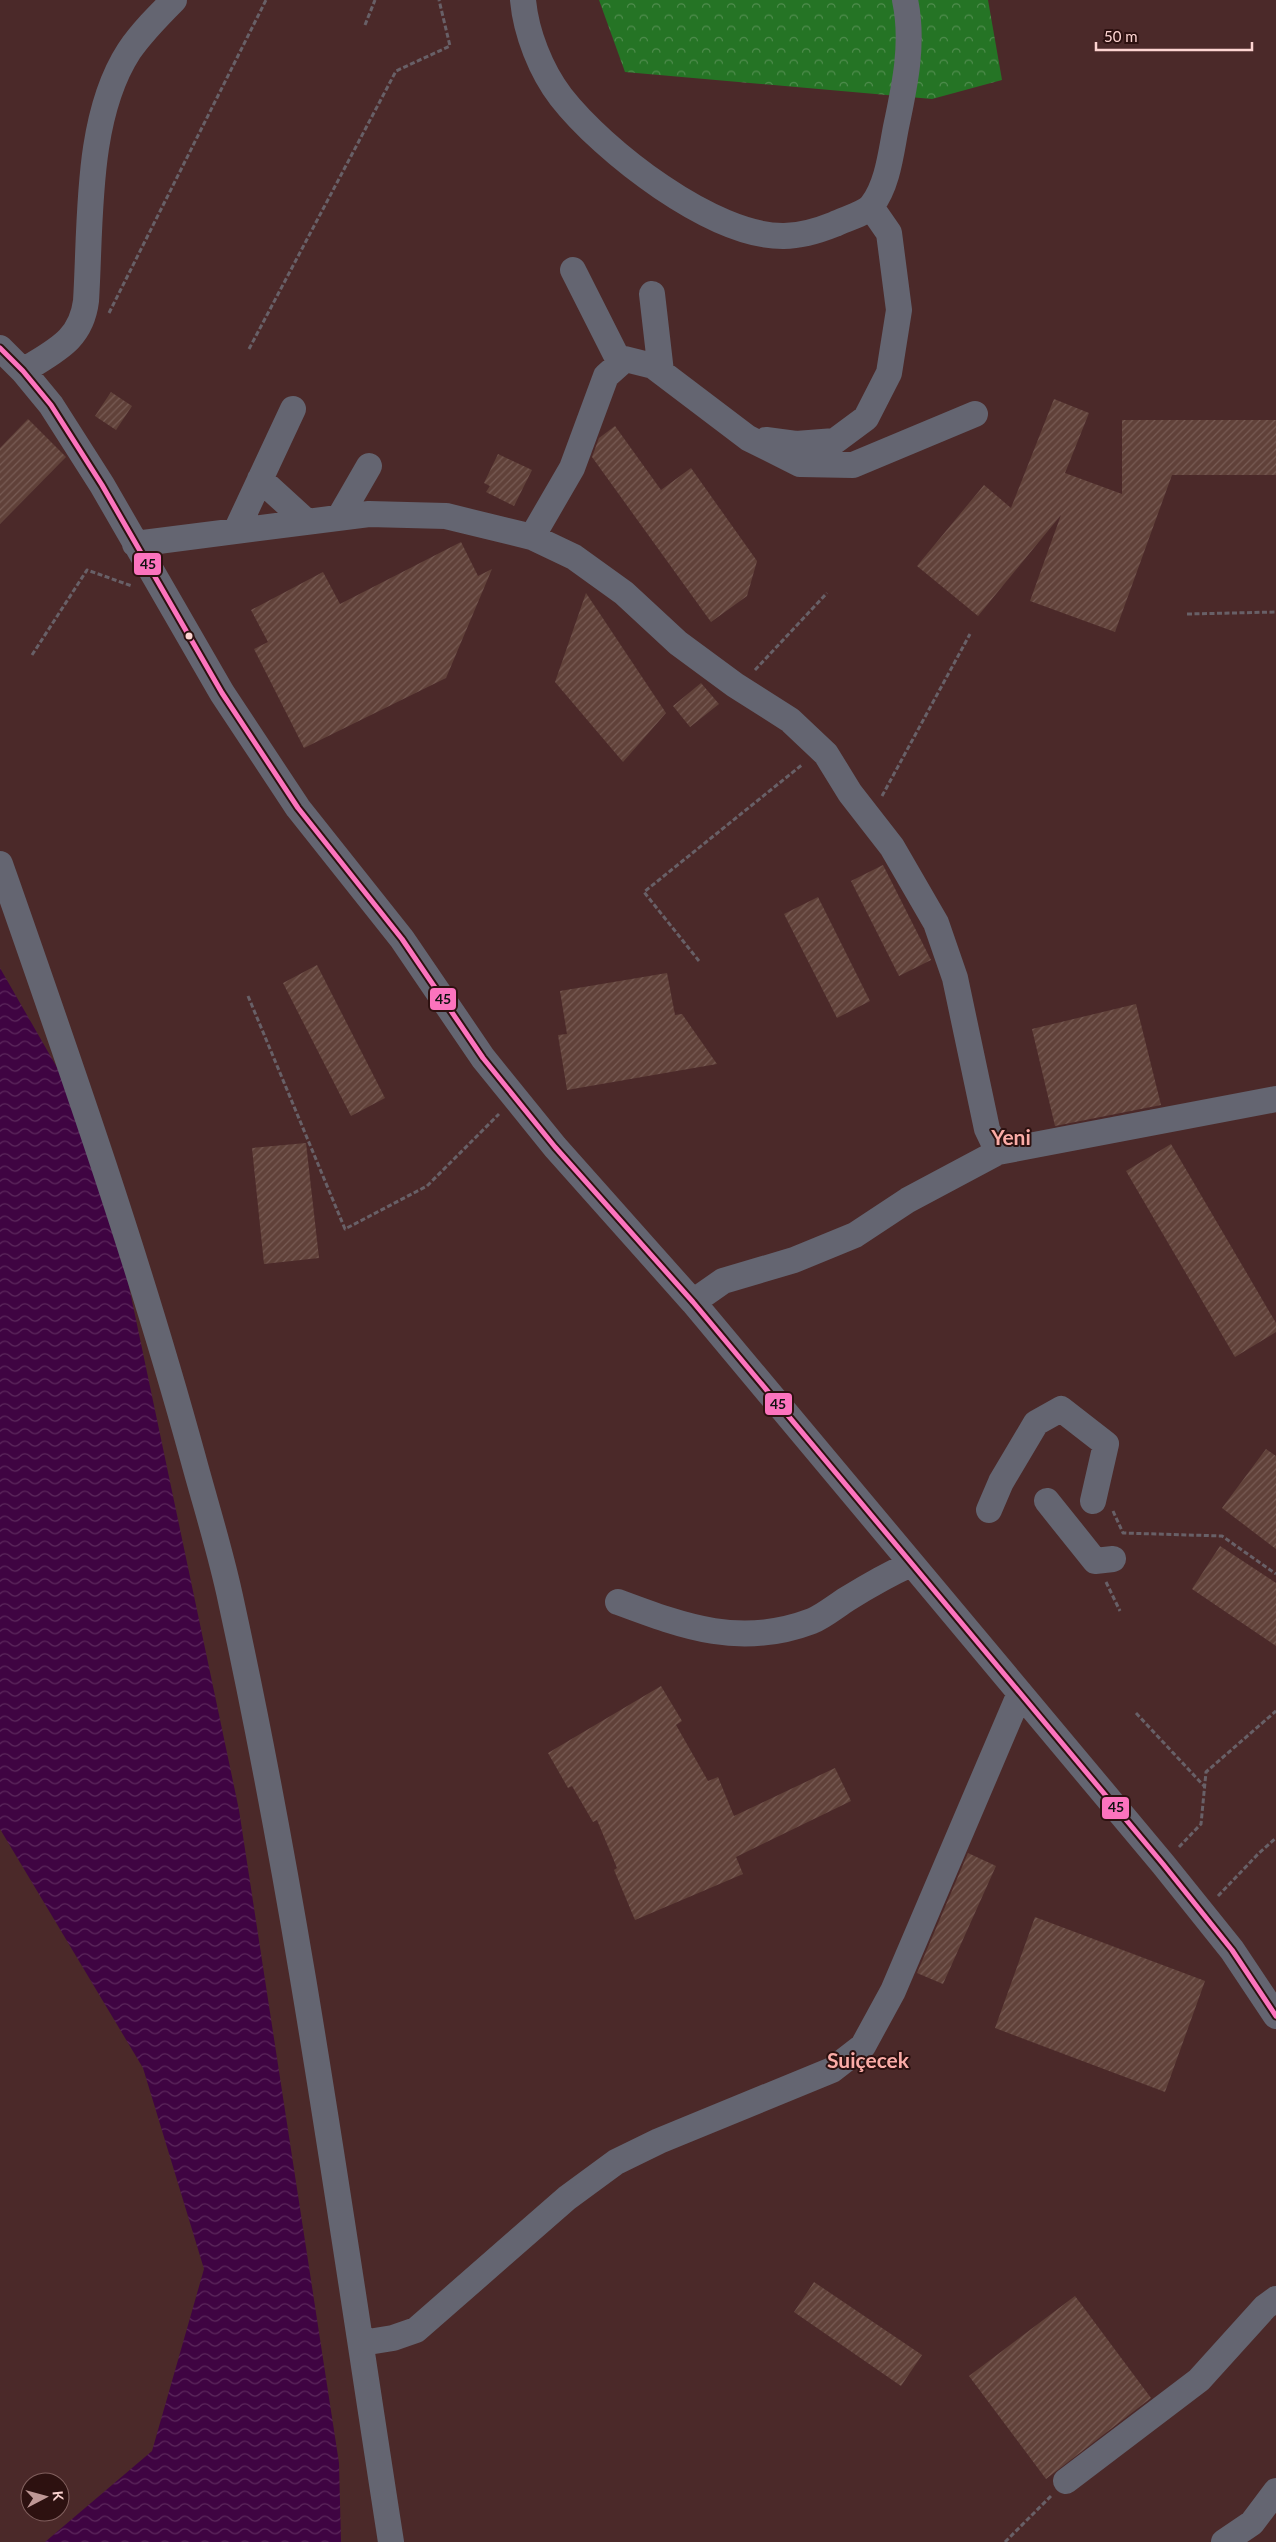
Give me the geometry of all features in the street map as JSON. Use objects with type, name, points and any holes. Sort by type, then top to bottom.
[{"type":"street","points":[[23,370],[64,345],[85,337],[95,157],[106,105],[115,76],[128,52],[146,28],[174,0]]},
{"type":"street","points":[[523,0],[538,58],[561,97],[608,146],[669,194],[738,228],[783,236],[824,228],[871,207],[884,181],[906,79],[910,20],[905,0]]},
{"type":"street","points":[[748,438],[796,444],[835,441],[866,418],[889,373],[899,310],[889,233],[871,207]]},
{"type":"street","points":[[573,270],[620,363]]},
{"type":"street","points":[[652,294],[661,372]]},
{"type":"street","points":[[0,348],[23,370],[61,421],[102,485],[222,693],[298,808],[402,939],[483,1058],[555,1147],[693,1302],[1163,1864],[1232,1950],[1276,2016]]},
{"type":"street","points":[[532,538],[572,468],[606,376],[625,359],[653,366],[748,438],[800,464],[853,465],[975,414]]},
{"type":"street","points":[[236,531],[293,409]]},
{"type":"street","points":[[339,518],[369,466]]},
{"type":"street","points":[[260,479],[307,522]]},
{"type":"street","points":[[135,544],[369,514],[446,516],[532,538],[574,557],[624,593],[678,643],[739,687],[790,720],[821,750],[892,847],[936,923],[955,978],[987,1129],[998,1152]]},
{"type":"street","points":[[0,864],[98,1144],[176,1398],[230,1597],[280,1846],[362,2343],[391,2542]]},
{"type":"street","points":[[693,1302],[723,1281],[794,1260],[856,1235],[908,1200],[998,1152],[1276,1099]]},
{"type":"street","points":[[989,1510],[1001,1482],[1036,1423],[1061,1409],[1106,1444],[1102,1504]]},
{"type":"street","points":[[1047,1500],[1104,1560]]},
{"type":"street","points":[[618,1602],[675,1623],[718,1634],[765,1633],[812,1621],[878,1580],[911,1564]]},
{"type":"street","points":[[362,2343],[393,2338],[416,2330],[567,2198],[616,2162],[659,2141],[832,2070],[863,2046],[892,1991],[1020,1693]]},
{"type":"street","points":[[1066,2481],[1199,2380],[1265,2307],[1276,2299]]},
{"type":"street","points":[[1229,2541],[1252,2523],[1276,2491]]},
{"type":"path","points":[[85,337],[266,0]]},
{"type":"path","points":[[365,24],[375,0]]},
{"type":"path","points":[[249,349],[396,71],[450,46],[438,0]]},
{"type":"path","points":[[32,655],[87,570],[166,597]]},
{"type":"path","points":[[739,687],[827,592]]},
{"type":"path","points":[[1187,614],[1276,612]]},
{"type":"path","points":[[870,819],[970,634]]},
{"type":"path","points":[[699,961],[644,892],[821,750]]},
{"type":"path","points":[[248,996],[345,1229],[427,1186],[515,1098]]},
{"type":"path","points":[[1102,1504],[1123,1532],[1222,1536],[1276,1574]]},
{"type":"path","points":[[1104,1560],[1120,1611]]},
{"type":"path","points":[[1163,1864],[1201,1824],[1206,1772],[1276,1711]]},
{"type":"path","points":[[1136,1713],[1204,1786]]},
{"type":"path","points":[[1203,1913],[1259,1853],[1276,1838]]},
{"type":"path","points":[[1005,2542],[1066,2481]]},
{"type":"green space","points":[[599,0],[988,0],[1002,80],[932,99],[625,72]]},
{"type":"water","points":[[0,968],[98,1139],[239,1810],[339,2463],[341,2542],[45,2542],[152,2451],[204,2269],[143,2068],[0,1829]]},
{"type":"building","points":[[111,392],[132,406],[116,430],[95,416]]},
{"type":"building","points":[[1054,399],[1089,413],[1065,473],[1122,494],[1122,420],[1276,420],[1276,475],[1172,475],[1115,632],[1030,601],[1061,515],[978,616],[917,566],[984,485],[1011,508]]},
{"type":"building","points":[[28,419],[66,457],[0,524],[0,448]]},
{"type":"building","points":[[615,426],[661,490],[691,468],[757,561],[747,596],[711,622],[592,457],[599,438]]},
{"type":"building","points":[[498,454],[532,470],[514,506],[486,492],[490,486],[484,483]]},
{"type":"building","points":[[461,542],[478,576],[492,569],[446,678],[304,748],[254,649],[268,642],[251,610],[323,572],[340,604]]},
{"type":"building","points":[[586,593],[666,713],[623,762],[555,682]]},
{"type":"building","points":[[701,683],[719,704],[690,727],[673,706]]},
{"type":"building","points":[[883,865],[931,960],[899,976],[851,881]]},
{"type":"building","points":[[818,897],[870,1001],[837,1018],[784,914]]},
{"type":"building","points":[[317,965],[385,1098],[351,1116],[283,983]]},
{"type":"building","points":[[667,973],[675,1015],[682,1014],[717,1064],[567,1090],[558,1035],[567,1034],[560,991]]},
{"type":"building","points":[[1136,1004],[1161,1105],[1055,1126],[1032,1029]]},
{"type":"building","points":[[306,1143],[319,1258],[264,1264],[252,1148]]},
{"type":"building","points":[[1171,1144],[1276,1323],[1276,1332],[1235,1357],[1126,1171]]},
{"type":"building","points":[[1266,1449],[1276,1456],[1276,1549],[1222,1508]]},
{"type":"building","points":[[1220,1546],[1276,1583],[1276,1646],[1192,1589]]},
{"type":"building","points":[[661,1686],[682,1721],[676,1725],[708,1781],[718,1777],[734,1816],[835,1768],[851,1801],[736,1857],[743,1874],[635,1920],[614,1870],[617,1868],[597,1820],[593,1822],[572,1786],[568,1788],[548,1753]]},
{"type":"building","points":[[968,1853],[996,1866],[943,1984],[917,1973]]},
{"type":"building","points":[[1035,1917],[1205,1981],[1165,2092],[995,2028]]},
{"type":"building","points":[[814,2282],[922,2355],[901,2386],[794,2312]]},
{"type":"building","points":[[1075,2296],[1151,2398],[1046,2479],[969,2376]]},
{"type":"transit line","name":"45","points":[[0,348],[23,371],[51,405],[102,485],[222,693],[298,808],[402,939],[483,1058],[555,1147],[693,1302],[1163,1864],[1232,1950],[1276,2016]]},
{"type":"district","name":"Yeni","points":[[1011,1138]]},
{"type":"district","name":"Suiçecek","points":[[868,2061]]}]
